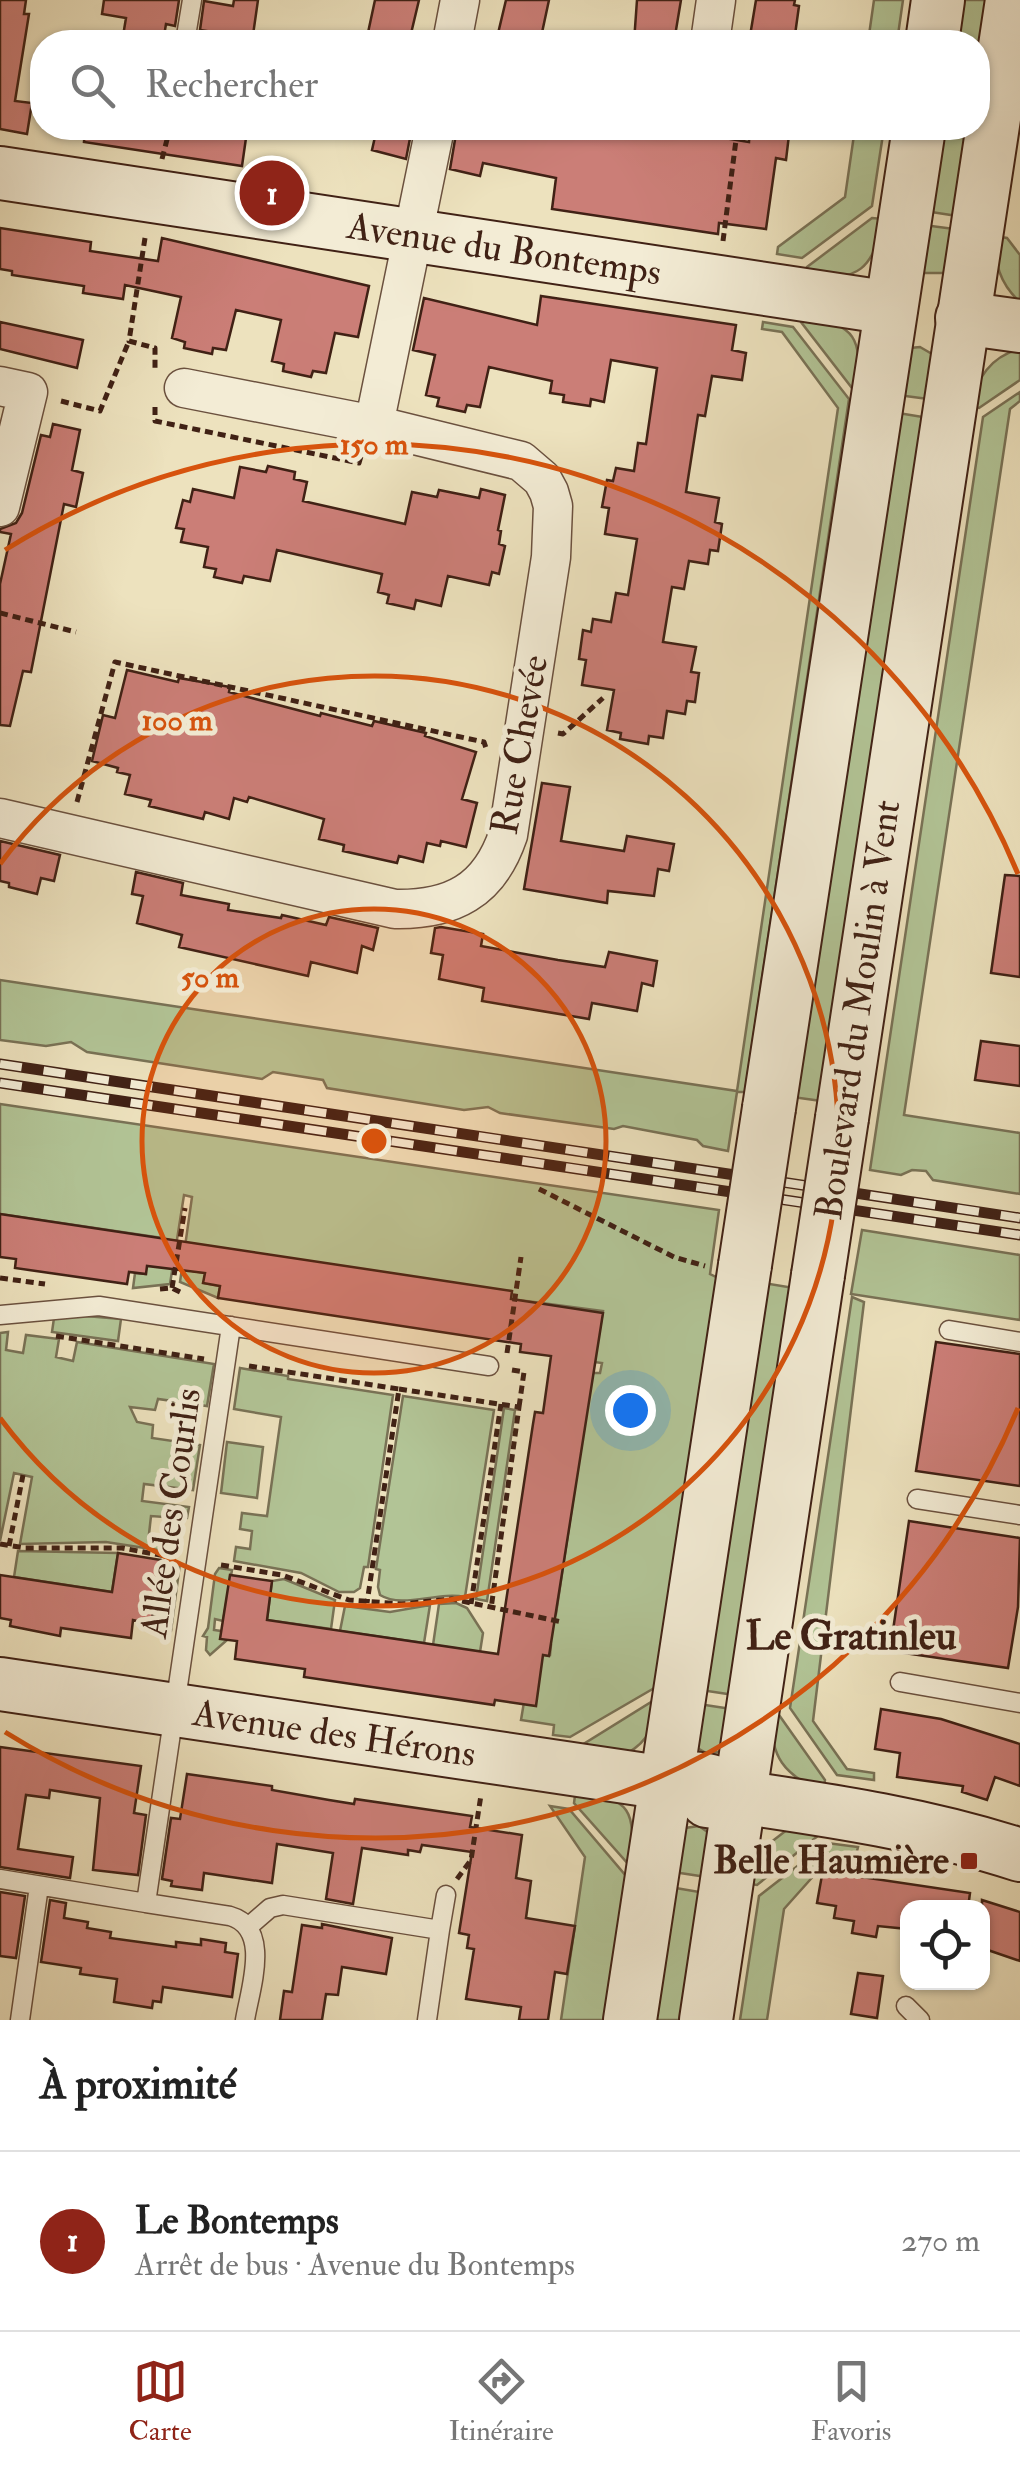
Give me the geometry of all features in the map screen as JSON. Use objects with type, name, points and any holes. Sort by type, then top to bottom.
[{"type":"main road","points":[[934,30],[938,0]]},
{"type":"main road","name":"Boulevard du Moulin à Vent","points":[[990,140],[1012,0]]},
{"type":"main road","name":"Boulevard du Moulin à Vent","points":[[630,2020],[666,1783],[729,1266],[769,1108],[917,140]]},
{"type":"main road","name":"Boulevard du Moulin à Vent","points":[[706,2020],[990,140]]},
{"type":"main road","name":"Avenue du Bontemps","points":[[0,173],[890,308],[908,300],[949,306],[962,318],[1020,326]]},
{"type":"main road","name":"Avenue des Hérons","points":[[0,1684],[666,1783],[682,1797],[722,1803],[739,1797],[898,1821],[956,1834],[1020,1855]]},
{"type":"street","points":[[454,30],[460,0]]},
{"type":"street","points":[[712,30],[716,0]]},
{"type":"street","points":[[374,425],[432,140]]},
{"type":"street","name":"Rue Chevée","points":[[0,818],[395,909],[420,910],[446,904],[478,887],[499,861],[508,835],[551,556],[552,506],[542,478],[521,461],[374,425],[184,388]]},
{"type":"street","points":[[0,507],[14,389]]},
{"type":"lane","points":[[187,30],[192,0]]},
{"type":"lane","points":[[0,1314],[99,1306],[489,1366]]},
{"type":"lane","name":"Allée des Courlis","points":[[146,1903],[230,1326]]},
{"type":"lane","points":[[948,1330],[1020,1342]]},
{"type":"lane","points":[[917,1499],[1020,1515]]},
{"type":"lane","points":[[900,1682],[1020,1702]]},
{"type":"lane","points":[[0,1879],[239,1918],[255,1940],[246,2020]]},
{"type":"lane","points":[[20,2020],[39,1886]]},
{"type":"lane","points":[[427,2020],[446,1894]]},
{"type":"lane","points":[[248,1926],[270,1908],[283,1905],[440,1930]]},
{"type":"path","points":[[160,167],[167,140]]},
{"type":"path","points":[[721,251],[736,140]]},
{"type":"path","points":[[14,389],[100,411],[129,340]]},
{"type":"path","points":[[0,613],[76,632]]},
{"type":"path","points":[[71,834],[82,776],[116,662],[484,742],[492,770],[518,776]]},
{"type":"path","points":[[526,727],[563,734],[603,698]]},
{"type":"path","points":[[539,1189],[674,1257],[729,1266]]},
{"type":"path","points":[[172,1288],[185,1208]]},
{"type":"path","points":[[39,1334],[519,1407]]},
{"type":"path","points":[[489,1366],[524,1372],[491,1609]]},
{"type":"path","points":[[367,1602],[399,1389]]},
{"type":"path","points":[[471,1604],[500,1404]]},
{"type":"path","points":[[9,1546],[23,1476]]},
{"type":"path","points":[[0,1544],[122,1548],[282,1574],[338,1598],[402,1604],[452,1599],[562,1622]]},
{"type":"path","points":[[446,1894],[471,1860],[488,1758]]},
{"type":"green space","points":[[874,0],[903,0],[899,30],[870,30]]},
{"type":"green space","points":[[950,0],[998,0],[990,51],[990,30],[945,30]]},
{"type":"green space","points":[[853,140],[882,140],[872,206],[802,258],[777,254],[778,247],[845,197]]},
{"type":"green space","points":[[929,140],[976,140],[964,217],[918,210]]},
{"type":"green space","points":[[872,218],[884,219],[874,250],[861,269],[840,277],[806,277],[807,267]]},
{"type":"green space","points":[[916,224],[962,230],[946,273],[923,273]]},
{"type":"green space","points":[[994,236],[1007,238],[1020,255],[1020,302],[1000,272]]},
{"type":"green space","points":[[802,310],[851,335],[858,355],[858,389],[852,388],[801,322]]},
{"type":"green space","points":[[763,322],[793,327],[849,399],[745,1092],[737,1092],[728,1151],[703,1146],[697,1140],[623,1126],[614,1129],[500,1113],[488,1107],[464,1110],[327,1088],[323,1080],[273,1072],[262,1079],[87,1052],[71,1042],[46,1046],[0,1040],[0,980],[737,1091],[838,408],[782,332],[762,329]]},
{"type":"green space","points":[[920,347],[932,354],[936,400],[890,394],[910,348]]},
{"type":"green space","points":[[1020,349],[1020,380],[979,408],[968,406],[986,370],[1000,357]]},
{"type":"green space","points":[[1020,392],[1020,401],[1010,409],[904,1115],[1020,1133],[1020,1194],[933,1180],[926,1171],[912,1170],[901,1175],[870,1170],[983,417]]},
{"type":"green space","points":[[886,411],[935,419],[829,1102],[785,1096]]},
{"type":"green space","points":[[0,1104],[719,1210],[710,1274],[718,1278],[656,1687],[570,1737],[553,1735],[554,1725],[521,1720],[542,1655],[550,1655],[551,1645],[543,1644],[556,1614],[592,1373],[600,1373],[602,1363],[594,1362],[603,1311],[511,1299],[511,1291],[192,1271],[205,1273],[204,1283],[220,1286],[218,1298],[180,1282],[192,1197],[184,1195],[170,1284],[133,1288],[135,1273],[145,1274],[147,1265],[160,1266],[163,1238],[0,1214]]},
{"type":"green space","points":[[862,1230],[1020,1255],[1020,1320],[851,1294]]},
{"type":"green space","points":[[757,1282],[806,1290],[741,1696],[694,1689]]},
{"type":"green space","points":[[852,1297],[864,1302],[813,1721],[847,1769],[874,1773],[874,1780],[837,1775],[790,1708]]},
{"type":"green space","points":[[74,1315],[121,1319],[118,1341],[52,1332],[54,1318]]},
{"type":"green space","points":[[8,1332],[6,1350],[23,1353],[26,1335],[59,1339],[56,1357],[73,1361],[77,1342],[214,1364],[207,1406],[158,1399],[155,1410],[130,1407],[137,1422],[153,1425],[152,1438],[200,1445],[193,1490],[144,1484],[142,1501],[189,1507],[187,1518],[177,1517],[178,1509],[166,1508],[164,1517],[151,1516],[149,1534],[174,1538],[171,1552],[106,1542],[20,1544],[32,1477],[14,1473],[0,1541],[0,1333]]},
{"type":"green space","points":[[240,1368],[393,1395],[368,1567],[364,1567],[360,1588],[354,1592],[339,1592],[301,1573],[234,1561],[236,1547],[250,1549],[252,1531],[240,1529],[242,1513],[267,1516],[281,1417],[234,1409]]},
{"type":"green space","points":[[403,1396],[494,1410],[465,1597],[399,1600],[380,1595],[380,1570],[376,1569]]},
{"type":"green space","points":[[504,1408],[515,1410],[487,1601],[476,1599]]},
{"type":"green space","points":[[227,1442],[263,1447],[257,1498],[221,1493]]},
{"type":"green space","points":[[18,1551],[118,1553],[112,1592],[14,1577]]},
{"type":"green space","points":[[161,1560],[180,1563],[171,1631],[166,1636],[158,1634],[158,1628],[150,1627],[152,1616],[160,1617],[161,1606],[154,1605]]},
{"type":"green space","points":[[219,1568],[232,1570],[223,1621],[215,1619],[214,1630],[221,1631],[227,1640],[210,1655],[206,1650],[207,1637],[203,1636],[208,1628]]},
{"type":"green space","points":[[284,1579],[335,1600],[331,1629],[267,1620],[272,1581]]},
{"type":"green space","points":[[456,1603],[467,1608],[483,1633],[480,1652],[433,1645],[439,1604]]},
{"type":"green space","points":[[430,1605],[424,1643],[340,1631],[345,1606],[390,1612]]},
{"type":"green space","points":[[656,1699],[649,1731],[626,1754],[582,1745]]},
{"type":"green space","points":[[692,1703],[738,1710],[720,1752],[706,1753],[694,1746]]},
{"type":"green space","points":[[771,1714],[779,1715],[825,1780],[823,1792],[798,1779],[782,1763],[773,1742]]},
{"type":"green space","points":[[576,1788],[609,1798],[626,1810],[632,1832],[630,1866],[574,1803]]},
{"type":"green space","points":[[550,1806],[569,1809],[626,1876],[604,2020],[561,2020],[585,1857]]},
{"type":"green space","points":[[699,1826],[716,1838],[713,1878],[667,1871],[685,1828]]},
{"type":"green space","points":[[788,1829],[819,1835],[757,1885],[743,1883],[757,1853]]},
{"type":"green space","points":[[827,1843],[858,1847],[856,1855],[834,1853],[784,1909],[767,2020],[740,2020],[759,1896]]},
{"type":"green space","points":[[664,1886],[711,1894],[692,2020],[643,2020]]},
{"type":"building","points":[[0,0],[26,0],[24,14],[29,14],[15,101],[30,103],[27,134],[0,129]]},
{"type":"building","points":[[104,0],[179,0],[175,26],[166,24],[165,30],[124,30],[126,18],[102,14]]},
{"type":"building","points":[[234,0],[258,0],[254,30],[200,30],[204,1],[233,6]]},
{"type":"building","points":[[375,0],[419,0],[412,30],[369,30]]},
{"type":"building","points":[[506,0],[549,0],[543,30],[499,30]]},
{"type":"building","points":[[637,0],[681,0],[676,30],[635,30]]},
{"type":"building","points":[[756,0],[795,0],[794,5],[799,6],[796,30],[751,30]]},
{"type":"building","points":[[84,140],[246,140],[242,166]]},
{"type":"building","points":[[374,140],[410,140],[406,159],[372,150]]},
{"type":"building","points":[[455,140],[788,140],[786,160],[776,158],[766,229],[719,223],[718,234],[552,209],[556,178],[483,163],[480,176],[450,169]]},
{"type":"building","points":[[0,228],[91,242],[90,251],[158,261],[162,238],[369,286],[358,337],[335,333],[326,373],[313,371],[311,377],[283,371],[284,364],[272,361],[281,320],[236,310],[226,350],[213,348],[212,354],[184,348],[185,342],[172,338],[181,297],[125,285],[123,299],[83,293],[84,286],[12,275],[12,271],[0,269]]},
{"type":"building","points":[[541,296],[736,325],[732,350],[746,353],[742,380],[712,376],[705,416],[698,415],[686,492],[719,498],[715,522],[722,524],[718,551],[710,550],[708,564],[689,561],[684,589],[672,587],[663,642],[696,647],[691,672],[699,673],[695,702],[687,701],[685,714],[667,711],[663,738],[649,736],[648,744],[620,739],[621,733],[607,730],[614,690],[582,685],[586,660],[579,659],[583,630],[591,632],[593,619],[611,622],[616,593],[628,595],[637,539],[605,534],[609,508],[602,507],[607,480],[613,481],[616,468],[634,471],[638,443],[646,444],[657,368],[611,360],[604,402],[591,399],[590,406],[563,402],[564,395],[550,393],[552,381],[489,367],[480,407],[467,405],[465,412],[437,406],[439,398],[426,395],[435,355],[413,350],[424,298],[537,325]]},
{"type":"building","points":[[0,322],[83,340],[77,368],[0,349]]},
{"type":"building","points":[[53,424],[80,430],[72,470],[83,473],[76,507],[64,504],[31,672],[23,671],[10,726],[0,725],[0,584],[11,534],[0,529],[16,523],[22,513],[41,435],[50,437]]},
{"type":"building","points":[[268,466],[295,472],[294,479],[307,482],[303,501],[405,524],[412,492],[437,497],[439,490],[479,498],[481,489],[505,495],[498,530],[499,544],[505,546],[499,574],[492,572],[489,585],[448,576],[441,606],[416,600],[414,609],[387,603],[389,595],[378,592],[382,574],[277,550],[270,581],[244,576],[242,583],[214,577],[216,569],[204,567],[208,547],[181,542],[184,529],[176,528],[183,500],[190,502],[193,489],[234,498],[240,467],[266,472]]},
{"type":"building","points":[[127,670],[178,682],[179,678],[230,687],[229,692],[320,716],[321,713],[372,726],[374,721],[426,733],[425,736],[476,752],[462,799],[477,803],[466,847],[441,841],[440,846],[427,843],[423,862],[399,856],[397,863],[343,851],[344,845],[319,839],[324,819],[249,797],[247,802],[234,798],[229,819],[205,812],[203,819],[149,806],[151,800],[125,794],[130,775],[92,761],[103,715],[115,718]]},
{"type":"building","points":[[542,783],[570,787],[561,841],[624,851],[627,836],[674,844],[669,871],[658,869],[654,896],[608,891],[607,903],[524,889]]},
{"type":"building","points":[[0,841],[60,855],[54,881],[41,878],[37,894],[0,881]]},
{"type":"building","points":[[136,872],[183,883],[181,895],[229,904],[228,910],[281,918],[282,915],[326,925],[329,917],[378,928],[373,950],[362,946],[357,973],[311,962],[308,976],[179,947],[182,935],[137,923],[143,896],[132,894]]},
{"type":"building","points":[[1005,875],[1020,876],[1020,977],[991,973]]},
{"type":"building","points":[[435,928],[483,934],[481,946],[558,960],[605,967],[609,952],[657,961],[653,986],[642,983],[637,1011],[592,1003],[589,1019],[482,1001],[484,988],[439,979],[443,955],[431,953]]},
{"type":"building","points":[[981,1041],[1020,1046],[1020,1086],[975,1080]]},
{"type":"building","points":[[0,1214],[512,1291],[511,1299],[603,1313],[549,1656],[543,1655],[536,1706],[495,1700],[494,1705],[304,1677],[305,1669],[235,1659],[237,1641],[220,1639],[230,1575],[272,1581],[267,1620],[498,1654],[535,1412],[543,1413],[551,1356],[520,1352],[521,1344],[218,1298],[220,1286],[203,1283],[205,1273],[147,1266],[146,1274],[129,1272],[127,1284],[15,1268],[16,1259],[0,1257]]},
{"type":"building","points":[[936,1342],[1020,1354],[1020,1486],[916,1471]]},
{"type":"building","points":[[909,1521],[1020,1538],[1018,1607],[1008,1668],[890,1651]]},
{"type":"building","points":[[118,1553],[161,1560],[151,1624],[133,1620],[131,1638],[61,1628],[60,1636],[10,1626],[11,1620],[0,1618],[0,1575],[112,1592]]},
{"type":"building","points":[[881,1709],[941,1719],[1020,1744],[1020,1786],[995,1777],[987,1800],[962,1792],[963,1786],[897,1777],[900,1753],[875,1749]]},
{"type":"building","points":[[0,1747],[141,1766],[134,1813],[146,1815],[138,1875],[93,1870],[100,1798],[50,1790],[49,1798],[26,1795],[18,1849],[73,1857],[70,1878],[0,1867]]},
{"type":"building","points":[[187,1774],[272,1786],[272,1790],[354,1804],[355,1799],[472,1816],[470,1827],[522,1835],[516,1878],[531,1881],[526,1918],[575,1926],[567,1974],[555,1972],[548,2020],[519,2020],[521,2007],[466,1999],[474,1949],[467,1948],[469,1935],[459,1933],[472,1852],[422,1845],[420,1852],[408,1850],[408,1855],[362,1848],[353,1904],[326,1899],[333,1853],[277,1844],[272,1883],[204,1873],[202,1890],[171,1886],[172,1881],[162,1879],[171,1818],[180,1819]]},
{"type":"building","points":[[822,1875],[970,1893],[969,1900],[900,1900],[900,1928],[878,1926],[876,1937],[852,1933],[854,1921],[834,1918],[836,1906],[817,1903]]},
{"type":"building","points":[[0,1892],[25,1896],[16,1958],[0,1956]]},
{"type":"building","points":[[50,1900],[66,1903],[64,1918],[88,1922],[87,1928],[111,1932],[110,1938],[176,1947],[176,1942],[201,1945],[201,1939],[226,1943],[225,1952],[238,1954],[232,1997],[163,1987],[161,2002],[153,2001],[152,2008],[114,2002],[117,1979],[80,1974],[81,1968],[41,1962]]},
{"type":"building","points":[[990,1903],[1020,1912],[1020,1961],[990,1951]]},
{"type":"building","points":[[322,1924],[392,1938],[386,1974],[342,1967],[338,1995],[326,1994],[322,2020],[280,2020],[284,1991],[292,1992],[302,1925],[322,1928]]},
{"type":"building","points":[[858,1973],[883,1976],[877,2018],[851,2014]]},
{"type":"railway","points":[[0,1064],[1020,1218]]},
{"type":"railway","points":[[0,1083],[1020,1235]]},
{"type":"place","name":"Le Bontemps","points":[[272,193]]},
{"type":"place","name":"Belle Haumière","points":[[969,1861]]},
{"type":"district","name":"Le Gratinleu","points":[[851,1636]]}]
